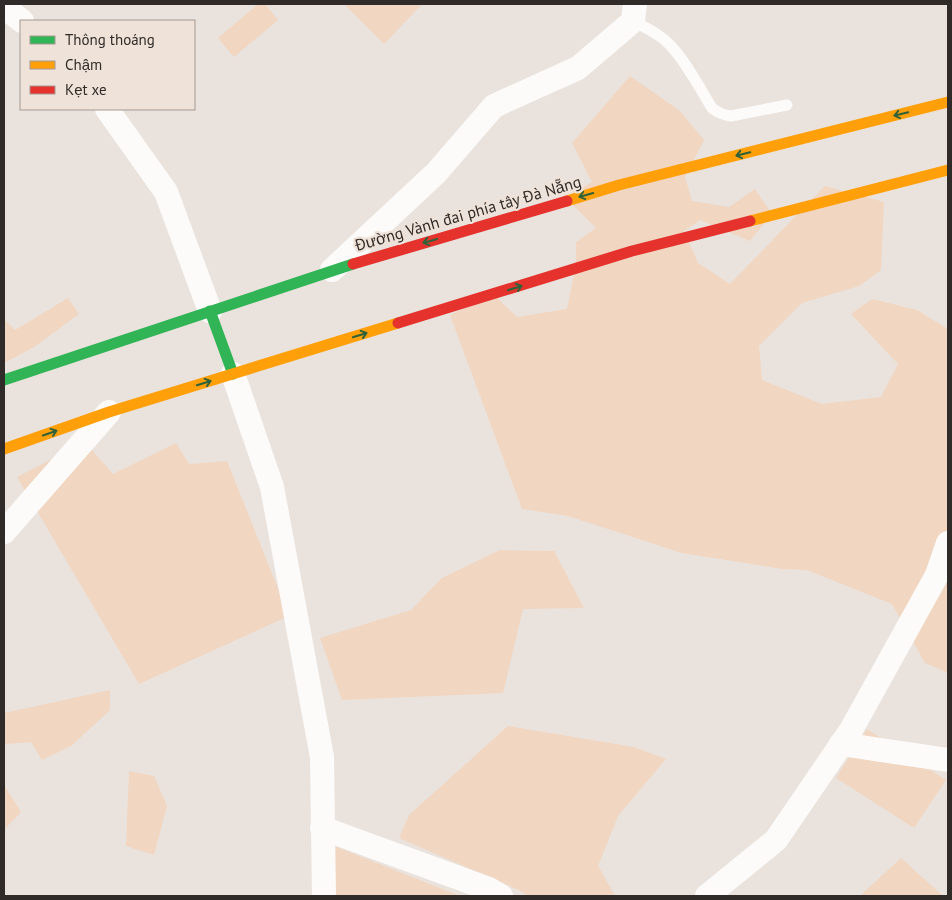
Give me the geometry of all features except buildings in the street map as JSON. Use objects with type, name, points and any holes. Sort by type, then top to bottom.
[{"type":"main road","name":"Đường Vành đai phía tây Đà Nẵng","points":[[4,380],[332,270],[619,185],[948,102]]},
{"type":"main road","points":[[4,449],[109,412],[632,252],[948,170]]},
{"type":"main road","points":[[210,311],[233,374]]},
{"type":"street","points":[[4,5],[21,20]]},
{"type":"street","points":[[332,270],[436,173],[494,106],[578,68],[634,12]]},
{"type":"street","points":[[108,110],[166,192],[210,311]]},
{"type":"street","points":[[233,374],[272,487],[322,757],[324,896]]},
{"type":"street","points":[[4,532],[109,412]]},
{"type":"street","points":[[707,896],[776,840],[851,730],[937,575],[948,543]]},
{"type":"street","points":[[841,744],[948,760]]},
{"type":"street","points":[[322,828],[489,889],[501,896]]},
{"type":"lane","points":[[634,12],[669,44],[683,61],[712,108],[718,112],[723,115],[732,116],[787,104]]},
{"type":"shaded area","points":[[258,4],[265,4],[278,20],[234,57],[218,38]]},
{"type":"shaded area","points":[[344,4],[422,4],[384,44]]},
{"type":"shaded area","points":[[630,76],[680,111],[704,140],[685,177],[692,201],[729,207],[755,189],[772,214],[750,241],[700,220],[684,231],[698,263],[730,284],[825,186],[884,202],[881,270],[859,286],[802,303],[759,346],[762,380],[822,404],[881,397],[898,364],[851,314],[872,299],[917,310],[948,329],[948,673],[925,663],[892,604],[807,570],[782,569],[682,553],[568,516],[522,509],[450,315],[494,295],[517,317],[567,309],[576,264],[576,242],[596,228],[565,197],[592,182],[572,143]]},
{"type":"shaded area","points":[[68,298],[79,314],[34,347],[4,363],[4,319],[15,330]]},
{"type":"shaded area","points":[[85,442],[113,474],[176,443],[189,464],[227,461],[289,616],[139,684],[17,477]]},
{"type":"shaded area","points":[[500,550],[554,551],[584,608],[523,609],[503,693],[342,700],[320,638],[411,610],[442,578]]},
{"type":"shaded area","points":[[110,690],[110,710],[71,746],[42,760],[31,742],[5,744],[4,713]]},
{"type":"shaded area","points":[[508,726],[634,747],[666,759],[618,816],[598,866],[615,896],[528,896],[519,890],[399,838],[409,815]]},
{"type":"shaded area","points":[[867,729],[946,780],[914,828],[836,778]]},
{"type":"shaded area","points":[[129,771],[154,776],[167,806],[154,855],[126,846]]},
{"type":"shaded area","points":[[4,785],[21,812],[4,830]]},
{"type":"shaded area","points":[[334,846],[460,896],[333,896]]},
{"type":"shaded area","points":[[901,858],[943,896],[860,896]]},
{"type":"traffic: fast","points":[[4,380],[353,264]]},
{"type":"traffic: fast","points":[[210,311],[233,374]]},
{"type":"traffic: slow","points":[[567,201],[619,185],[948,102]]},
{"type":"traffic: slow","points":[[750,221],[948,170]]},
{"type":"traffic: slow","points":[[4,449],[109,412],[398,323]]},
{"type":"traffic: jam","points":[[353,264],[567,201]]},
{"type":"traffic: jam","points":[[398,323],[632,251],[750,221]]}]
